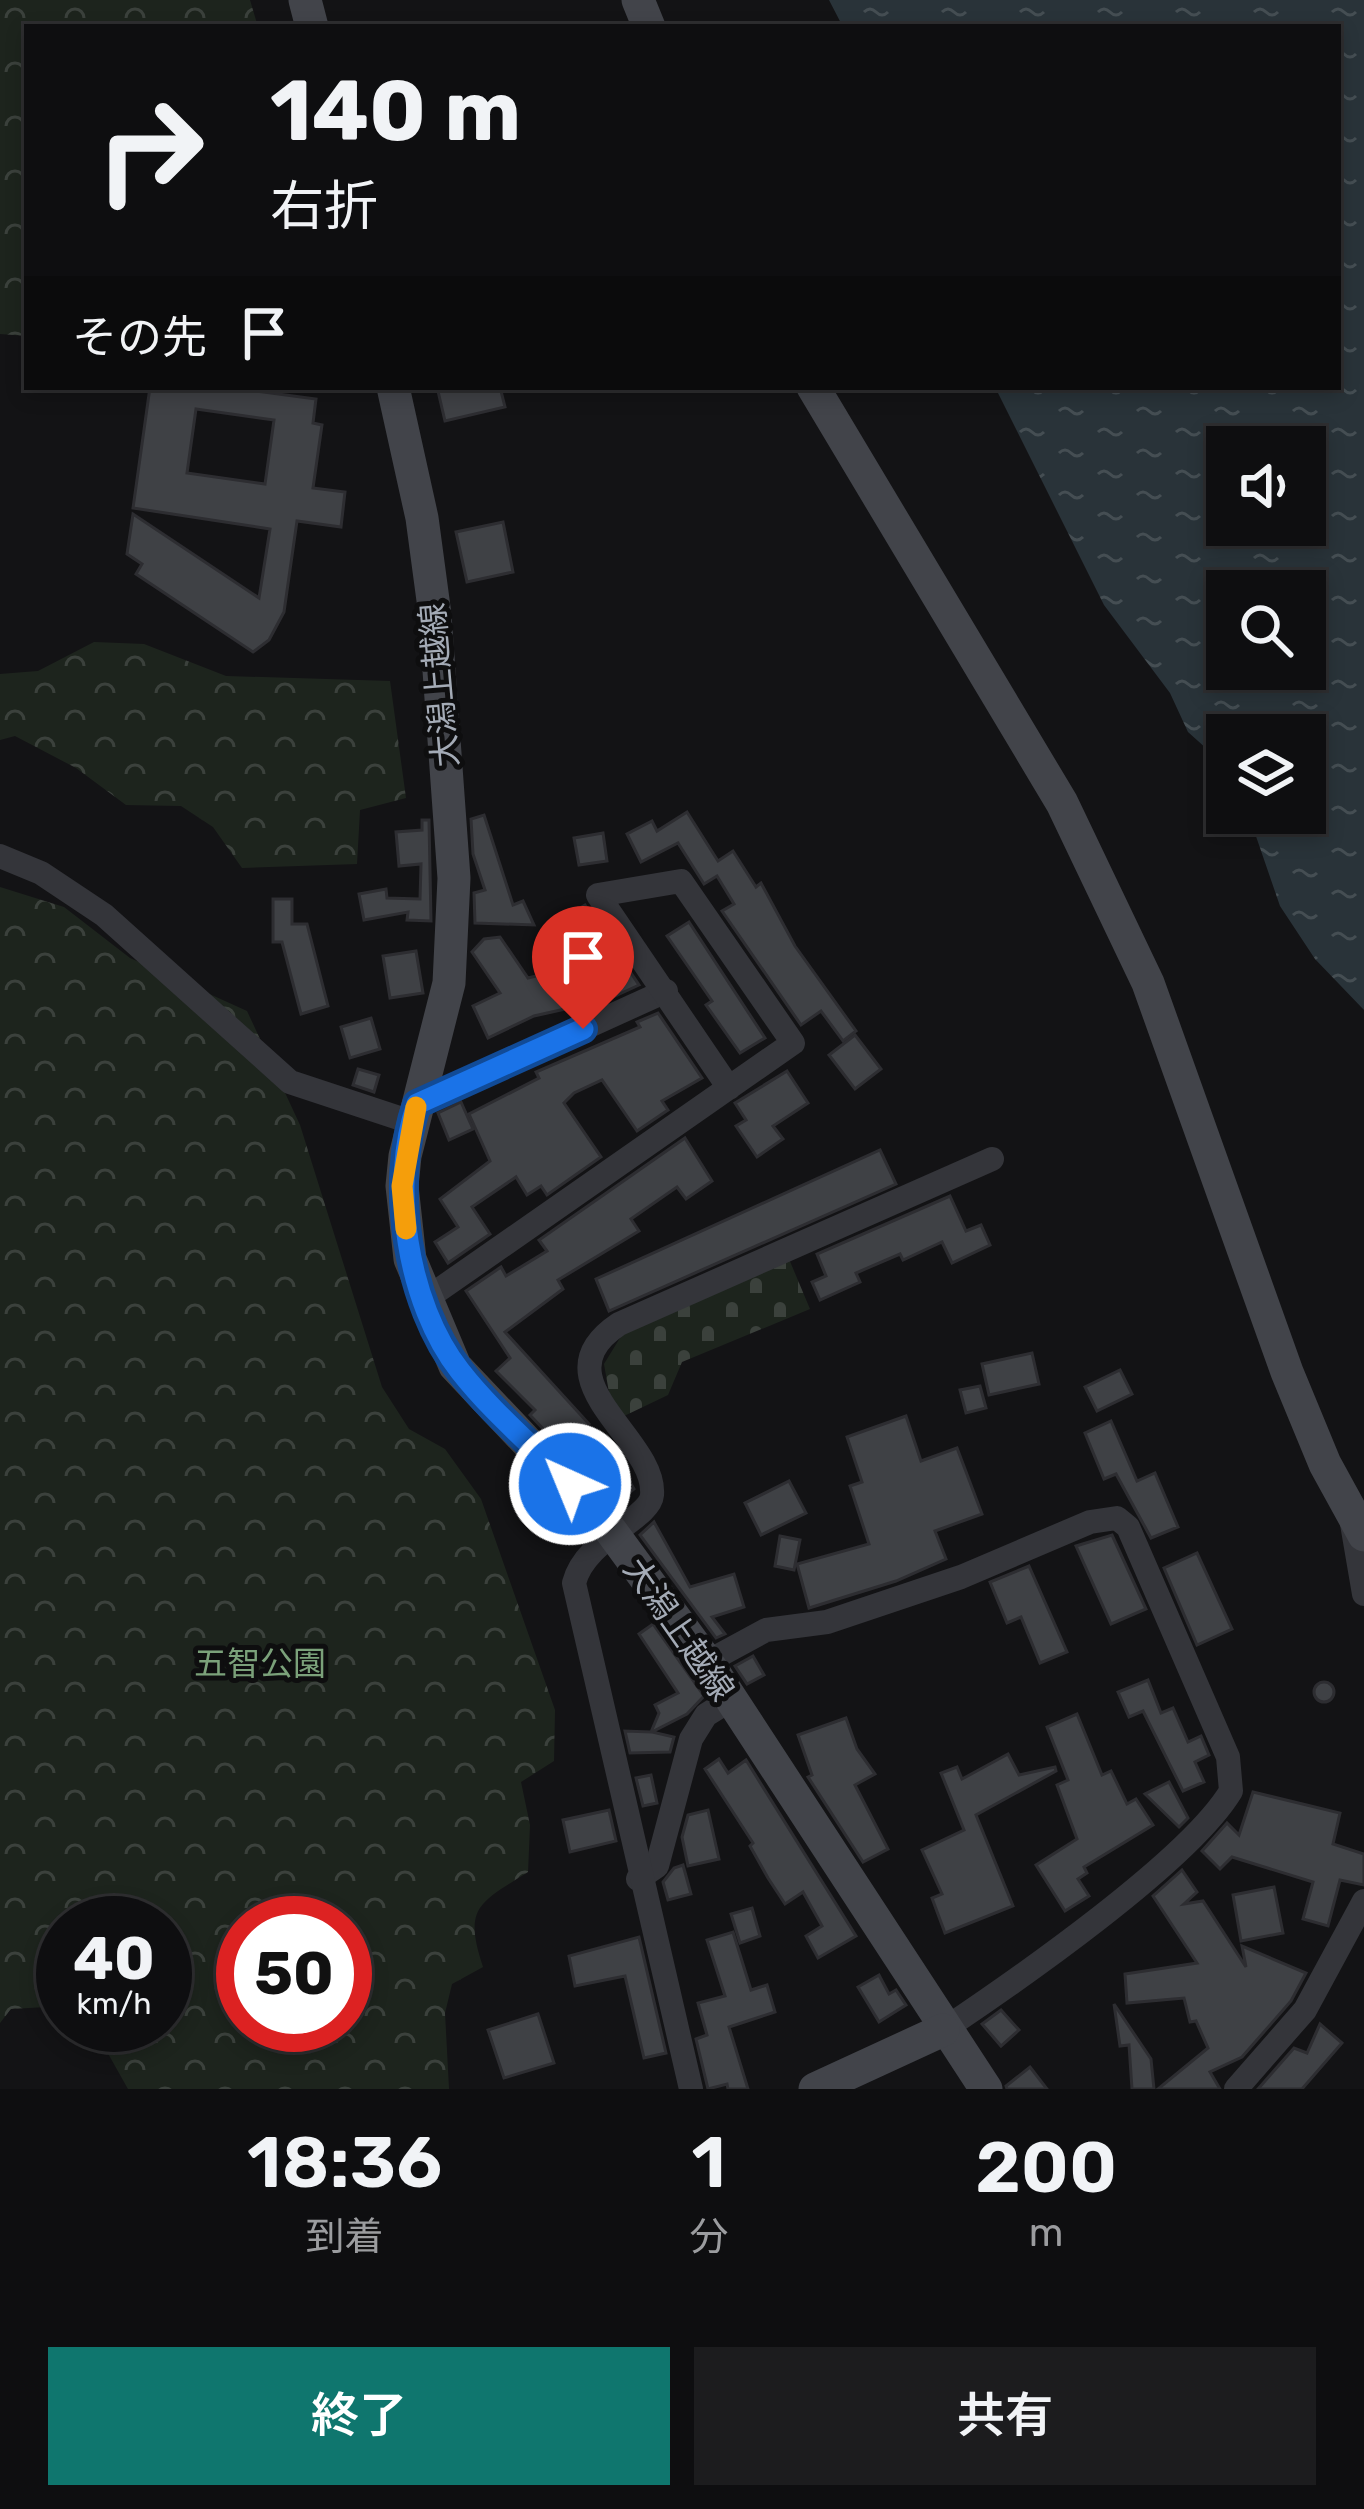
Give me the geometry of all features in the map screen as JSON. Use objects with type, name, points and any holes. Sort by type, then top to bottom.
[{"type":"main road","name":"大潟上越線","points":[[395,390],[435,615],[454,878],[449,983],[414,1113],[404,1203],[410,1259],[455,1366],[611,1531],[706,1663],[986,2089]]},
{"type":"main road","points":[[815,390],[1062,803],[1148,983],[1287,1372],[1357,1525]]},
{"type":"main road","points":[[814,2089],[943,2030]]},
{"type":"street","points":[[0,856],[41,873],[104,915],[290,1082],[414,1113],[666,991]]},
{"type":"street","points":[[426,1299],[729,1088],[793,1043],[681,880],[598,895],[729,1088]]},
{"type":"street","points":[[691,2089],[638,1879],[574,1583],[578,1568],[611,1531],[647,1509],[652,1496],[642,1461],[594,1389],[591,1370],[602,1335],[992,1159]]},
{"type":"street","points":[[706,1663],[766,1630],[807,1627],[850,1615],[962,1577],[1090,1522],[1117,1518],[1128,1527],[1228,1757],[1231,1791],[1180,1847],[1123,1895],[943,2030]]},
{"type":"street","points":[[1357,1525],[1364,1594]]},
{"type":"street","points":[[638,1879],[657,1866],[696,1726],[730,1700]]},
{"type":"street","points":[[1236,2089],[1306,2010],[1364,1904]]},
{"type":"green space","points":[[0,0],[250,0],[257,24],[24,24],[24,336],[0,334]]},
{"type":"green space","points":[[94,642],[144,644],[226,676],[390,681],[406,798],[360,810],[357,864],[242,868],[213,827],[181,806],[126,805],[76,768],[15,736],[0,740],[0,674],[38,671]]},
{"type":"green space","name":"五智公園","points":[[0,887],[64,907],[130,958],[247,1011],[300,1125],[382,1387],[409,1429],[445,1449],[481,1499],[555,1710],[554,1761],[521,1782],[530,1825],[528,1872],[497,1891],[480,1909],[475,1931],[483,1967],[452,1984],[445,2013],[449,2089],[128,2089],[107,2052],[192,2052],[192,1896],[36,1896],[36,2008],[11,2009],[0,2023]]},
{"type":"green space","points":[[789,1259],[810,1309],[682,1362],[668,1395],[622,1417],[610,1398],[604,1364],[623,1333]]},
{"type":"water","points":[[829,0],[1364,0],[1364,1010],[1315,959],[1280,906],[1255,834],[1326,834],[1326,714],[1206,714],[1206,748],[1188,732],[1170,693],[1104,605],[996,390],[1341,390],[1341,24],[841,24]]},
{"type":"building","points":[[150,390],[249,390],[316,399],[313,423],[322,425],[313,488],[345,492],[341,527],[297,521],[284,612],[269,640],[253,652],[136,574],[142,564],[127,554],[133,514],[259,598],[270,529],[133,508]],"holes":[[[196,409],[274,420],[265,484],[187,473]]]},
{"type":"building","points":[[438,390],[501,390],[505,407],[445,421]]},
{"type":"building","points":[[503,522],[513,572],[467,582],[456,532]]},
{"type":"building","points":[[687,812],[718,861],[733,851],[756,887],[761,883],[795,946],[856,1031],[843,1041],[821,1011],[801,1025],[722,911],[734,904],[717,876],[704,884],[678,843],[641,862],[627,834],[652,821],[657,831]]},
{"type":"building","points":[[484,815],[513,905],[523,901],[534,925],[475,923],[474,893],[485,890],[473,854],[471,819]]},
{"type":"building","points":[[422,820],[429,820],[431,921],[407,920],[408,912],[364,920],[359,894],[386,889],[387,898],[420,899],[421,864],[399,866],[396,832],[422,830]]},
{"type":"building","points":[[603,833],[607,861],[579,865],[574,838]]},
{"type":"building","points":[[273,899],[292,899],[292,924],[307,924],[328,1006],[301,1014],[282,942],[273,942]]},
{"type":"building","points":[[585,905],[639,985],[611,998],[560,920]]},
{"type":"building","points":[[689,922],[765,1038],[740,1053],[706,1005],[712,1001],[667,936]]},
{"type":"building","points":[[500,937],[528,978],[556,971],[565,1009],[534,1016],[488,1038],[473,1006],[500,993],[472,952],[484,939]]},
{"type":"building","points":[[416,951],[423,993],[390,998],[383,956]]},
{"type":"building","points":[[658,1013],[702,1078],[662,1101],[668,1110],[637,1131],[602,1080],[574,1093],[564,1103],[601,1157],[547,1195],[541,1186],[527,1195],[516,1177],[472,1207],[490,1234],[448,1263],[435,1242],[458,1227],[440,1199],[490,1161],[469,1114],[539,1078],[536,1072],[640,1027],[637,1022]]},
{"type":"building","points":[[371,1018],[380,1049],[350,1058],[341,1027]]},
{"type":"building","points":[[855,1035],[881,1069],[855,1089],[829,1055]]},
{"type":"building","points":[[358,1069],[379,1075],[374,1092],[353,1085]]},
{"type":"building","points":[[787,1071],[808,1103],[773,1126],[783,1139],[757,1157],[736,1126],[746,1120],[735,1103]]},
{"type":"building","points":[[461,1102],[473,1129],[449,1140],[438,1113]]},
{"type":"building","points":[[685,1138],[712,1181],[686,1199],[677,1187],[631,1219],[639,1231],[558,1280],[563,1289],[505,1332],[589,1424],[563,1450],[530,1415],[535,1410],[496,1371],[510,1358],[466,1291],[501,1267],[506,1276],[547,1251],[539,1240]]},
{"type":"building","points":[[880,1150],[896,1184],[609,1311],[596,1279]]},
{"type":"building","points":[[950,1196],[966,1231],[981,1225],[990,1245],[952,1263],[942,1242],[903,1260],[900,1254],[856,1273],[860,1282],[820,1300],[812,1282],[826,1276],[817,1254]]},
{"type":"building","points":[[1032,1353],[1039,1384],[989,1395],[982,1364]]},
{"type":"building","points":[[1120,1370],[1132,1394],[1097,1411],[1085,1387]]},
{"type":"building","points":[[980,1386],[986,1408],[966,1413],[960,1390]]},
{"type":"building","points":[[906,1416],[921,1461],[957,1448],[982,1514],[935,1531],[946,1559],[896,1581],[809,1608],[797,1564],[869,1544],[850,1486],[862,1482],[847,1437]]},
{"type":"building","points":[[1111,1421],[1137,1481],[1155,1473],[1178,1527],[1151,1538],[1116,1474],[1104,1479],[1085,1433]]},
{"type":"building","points":[[613,1452],[634,1489],[615,1505],[587,1472]]},
{"type":"building","points":[[789,1481],[806,1513],[761,1535],[745,1503]]},
{"type":"building","points":[[654,1522],[690,1587],[734,1574],[744,1607],[712,1617],[725,1634],[716,1638],[640,1535]]},
{"type":"building","points":[[1112,1535],[1146,1609],[1111,1624],[1076,1546]]},
{"type":"building","points":[[780,1536],[800,1540],[794,1570],[775,1566]]},
{"type":"building","points":[[1197,1553],[1232,1629],[1197,1645],[1164,1568]]},
{"type":"building","points":[[1029,1566],[1067,1652],[1040,1663],[1021,1617],[1007,1623],[990,1582]]},
{"type":"building","points":[[653,1624],[704,1696],[687,1714],[652,1732],[674,1737],[670,1752],[630,1753],[625,1731],[651,1732],[659,1713],[655,1705],[678,1693],[639,1634]]},
{"type":"building","points":[[753,1656],[764,1675],[747,1684],[735,1666]]},
{"type":"building","points":[[1148,1680],[1161,1713],[1173,1708],[1188,1742],[1201,1736],[1209,1755],[1195,1762],[1204,1782],[1183,1791],[1143,1711],[1129,1717],[1118,1692]]},
{"type":"building","points":[[1324,1682],[1334,1692],[1324,1702],[1314,1692]]},
{"type":"building","points":[[1077,1714],[1102,1775],[1111,1771],[1127,1804],[1136,1799],[1153,1825],[1084,1867],[1087,1873],[1078,1879],[1089,1896],[1065,1911],[1036,1865],[1077,1839],[1057,1785],[1068,1780],[1047,1727]]},
{"type":"building","points":[[846,1718],[857,1749],[875,1774],[855,1785],[888,1849],[863,1862],[808,1777],[812,1775],[798,1735]]},
{"type":"building","points":[[1008,1754],[1019,1775],[1055,1767],[1056,1771],[976,1815],[1013,1906],[945,1933],[932,1898],[942,1894],[922,1850],[964,1830],[941,1773],[957,1767],[962,1779]]},
{"type":"building","points":[[719,1759],[728,1773],[746,1760],[856,1936],[818,1958],[806,1936],[822,1926],[803,1892],[785,1904],[768,1878],[750,1846],[753,1843],[705,1769]]},
{"type":"building","points":[[651,1775],[657,1803],[643,1806],[636,1778]]},
{"type":"building","points":[[1169,1782],[1188,1818],[1179,1827],[1145,1794]]},
{"type":"building","points":[[1253,1792],[1340,1813],[1333,1844],[1364,1854],[1364,1885],[1340,1880],[1328,1926],[1303,1919],[1313,1882],[1232,1857],[1220,1869],[1202,1851],[1227,1823],[1239,1835]]},
{"type":"building","points":[[609,1810],[616,1841],[570,1852],[563,1820]]},
{"type":"building","points":[[708,1810],[719,1859],[688,1866],[682,1837],[688,1815]]},
{"type":"building","points":[[683,1865],[691,1894],[668,1900],[663,1882]]},
{"type":"building","points":[[1182,1870],[1197,1892],[1184,1904],[1203,1901],[1246,1967],[1242,1946],[1306,1973],[1291,2001],[1242,2057],[1210,2072],[1220,2089],[1158,2089],[1208,2048],[1196,2021],[1190,2022],[1184,1998],[1127,2003],[1125,1974],[1197,1963],[1153,1896]]},
{"type":"building","points":[[1274,1887],[1283,1933],[1241,1941],[1233,1895]]},
{"type":"building","points":[[752,1908],[760,1936],[740,1943],[731,1914]]},
{"type":"building","points":[[733,1932],[751,1990],[767,1985],[775,2012],[729,2027],[748,2089],[728,2089],[727,2084],[708,2089],[696,2039],[707,2035],[698,2003],[725,1996],[707,1940]]},
{"type":"building","points":[[639,1937],[666,2053],[644,2058],[625,1976],[575,1986],[569,1956]]},
{"type":"building","points":[[879,1975],[889,1994],[896,1990],[906,2005],[879,2022],[858,1987]]},
{"type":"building","points":[[1114,2004],[1151,2059],[1154,2089],[1132,2089],[1129,2045],[1120,2046]]},
{"type":"building","points":[[1001,2010],[1019,2030],[1001,2046],[982,2024]]},
{"type":"building","points":[[538,2014],[554,2063],[504,2078],[488,2030]]},
{"type":"building","points":[[1320,2024],[1342,2043],[1302,2089],[1258,2089],[1294,2048],[1307,2053]]},
{"type":"building","points":[[1030,2067],[1047,2089],[1007,2089],[1006,2086]]},
{"type":"slow traffic","points":[[406,1229],[402,1186],[416,1107]]},
{"type":"route","points":[[570,1484],[455,1366],[410,1259],[402,1186],[417,1104],[583,1029]]}]
